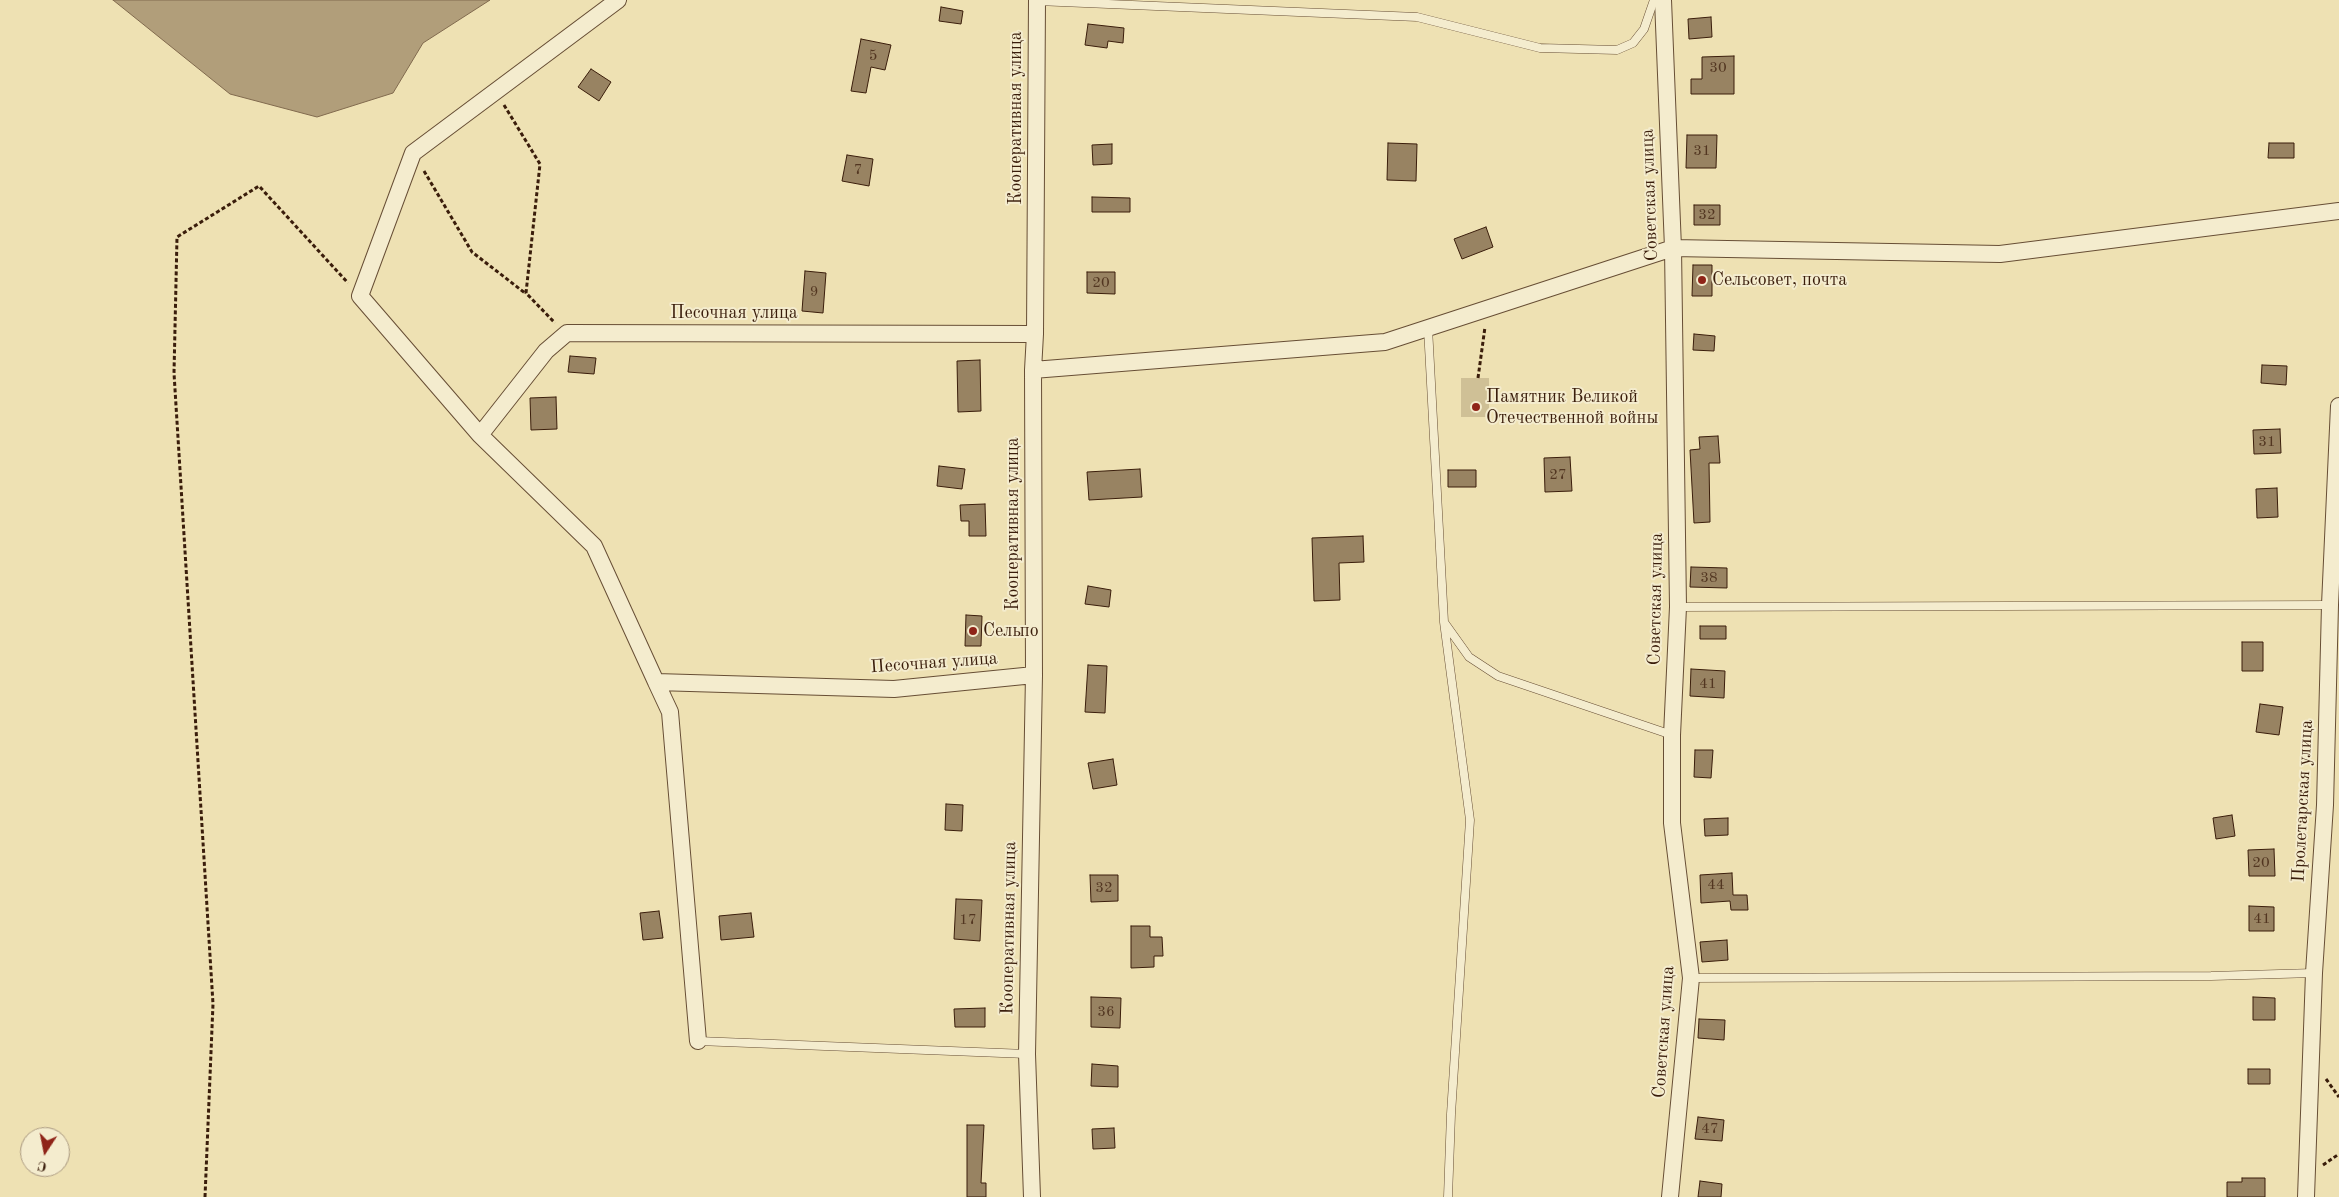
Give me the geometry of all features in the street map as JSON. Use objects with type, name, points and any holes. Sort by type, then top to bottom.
[{"type":"street","points":[[618,0],[413,154],[360,296],[480,435],[594,546],[670,712],[698,1041]]},
{"type":"street","name":"Кооперативная улица","points":[[1032,1197],[1027,1054],[1034,675],[1033,370],[1035,334],[1037,0]]},
{"type":"street","name":"Советская улица","points":[[1663,0],[1673,248],[1678,607],[1672,735],[1672,823],[1691,978],[1670,1197]]},
{"type":"street","points":[[1033,370],[1385,342],[1673,248],[2000,254],[2339,212]]},
{"type":"street","points":[[480,435],[546,351],[567,334]]},
{"type":"street","name":"Песочная улица","points":[[567,334],[1035,334]]},
{"type":"street","name":"Пролетарская улица","points":[[2306,1197],[2314,973],[2325,805],[2330,605],[2339,406]]},
{"type":"street","name":"Песочная улица","points":[[656,682],[894,689],[1034,675]]},
{"type":"lane","points":[[1037,0],[1417,17],[1540,48],[1617,50],[1632,43],[1644,29],[1654,0]]},
{"type":"lane","points":[[1428,328],[1444,622],[1470,820],[1451,1114],[1448,1197]]},
{"type":"lane","points":[[1678,607],[2330,605]]},
{"type":"lane","points":[[1444,622],[1470,657],[1498,676],[1672,735]]},
{"type":"lane","points":[[1691,978],[2200,976],[2314,973]]},
{"type":"lane","points":[[698,1041],[1027,1054]]},
{"type":"path","points":[[496,91],[540,164],[526,293]]},
{"type":"path","points":[[413,154],[472,252],[526,293],[567,334]]},
{"type":"path","points":[[206,1197],[213,1004],[174,373],[177,237],[259,186],[360,296]]},
{"type":"path","points":[[1478,378],[1487,309]]},
{"type":"shaded area","points":[[113,0],[490,0],[423,43],[393,93],[317,117],[230,94]]},
{"type":"shaded area","points":[[1461,378],[1489,378],[1489,417],[1461,417]]},
{"type":"building","points":[[941,7],[963,11],[961,24],[939,21]]},
{"type":"building","points":[[1711,17],[1712,37],[1689,39],[1688,19]]},
{"type":"building","points":[[1088,24],[1124,28],[1123,43],[1108,41],[1107,48],[1085,45]]},
{"type":"building","points":[[861,39],[891,45],[885,70],[871,67],[866,93],[851,91]]},
{"type":"building","points":[[1734,56],[1734,94],[1691,94],[1691,79],[1702,79],[1702,57]]},
{"type":"building","points":[[591,69],[611,82],[599,101],[578,87]]},
{"type":"building","points":[[1687,135],[1717,135],[1716,168],[1686,168]]},
{"type":"building","points":[[1388,143],[1417,144],[1416,181],[1387,180]]},
{"type":"building","points":[[2269,143],[2294,143],[2294,158],[2268,158]]},
{"type":"building","points":[[1112,144],[1112,164],[1093,165],[1092,145]]},
{"type":"building","points":[[847,155],[873,159],[869,186],[842,181]]},
{"type":"building","points":[[1092,197],[1130,198],[1130,212],[1092,212]]},
{"type":"building","points":[[1694,205],[1720,205],[1720,225],[1694,225]]},
{"type":"building","points":[[1486,227],[1493,247],[1462,259],[1454,239]]},
{"type":"building","name":"Сельсовет, почта","points":[[1693,265],[1712,265],[1712,296],[1692,296]]},
{"type":"building","points":[[805,271],[826,273],[823,313],[802,311]]},
{"type":"building","points":[[1087,272],[1115,272],[1115,294],[1087,293]]},
{"type":"building","name":"Сельсовет, почта","points":[[1694,334],[1715,336],[1714,351],[1693,350]]},
{"type":"building","points":[[570,356],[596,358],[594,374],[568,372]]},
{"type":"building","points":[[980,360],[981,411],[958,412],[957,361]]},
{"type":"building","points":[[2262,365],[2287,366],[2286,385],[2261,383]]},
{"type":"building","points":[[556,397],[557,429],[531,430],[530,398]]},
{"type":"building","points":[[2280,429],[2281,453],[2254,454],[2253,430]]},
{"type":"building","points":[[1718,436],[1720,463],[1709,463],[1710,522],[1694,523],[1690,450],[1700,449],[1699,437]]},
{"type":"building","points":[[1570,457],[1572,491],[1545,492],[1544,458]]},
{"type":"building","points":[[939,466],[965,469],[962,489],[937,486]]},
{"type":"building","points":[[1140,469],[1142,497],[1089,500],[1087,472]]},
{"type":"building","points":[[1448,470],[1476,470],[1476,487],[1448,487]]},
{"type":"building","points":[[2277,488],[2278,517],[2257,518],[2256,489]]},
{"type":"building","points":[[985,504],[986,536],[969,536],[969,521],[961,521],[960,505]]},
{"type":"building","points":[[1363,536],[1364,562],[1339,563],[1340,600],[1314,601],[1312,538]]},
{"type":"building","points":[[1691,567],[1727,568],[1727,588],[1690,587]]},
{"type":"building","points":[[1088,586],[1111,590],[1109,607],[1085,604]]},
{"type":"building","name":"Сельпо","points":[[966,615],[982,616],[981,646],[965,646]]},
{"type":"building","points":[[1700,626],[1726,626],[1726,639],[1700,639]]},
{"type":"building","points":[[2242,642],[2263,642],[2263,671],[2242,671]]},
{"type":"building","points":[[1088,665],[1107,666],[1105,713],[1085,712]]},
{"type":"building","points":[[1691,669],[1725,671],[1724,698],[1690,696]]},
{"type":"building","points":[[2260,704],[2283,707],[2279,735],[2256,732]]},
{"type":"building","points":[[1695,750],[1713,750],[1711,778],[1694,777]]},
{"type":"building","points":[[1113,759],[1117,785],[1093,789],[1088,763]]},
{"type":"building","points":[[946,804],[963,805],[962,831],[945,830]]},
{"type":"building","points":[[2232,815],[2235,836],[2216,839],[2213,818]]},
{"type":"building","points":[[1728,818],[1728,835],[1705,836],[1704,819]]},
{"type":"building","points":[[2274,849],[2275,876],[2249,876],[2248,850]]},
{"type":"building","points":[[1732,873],[1733,895],[1747,895],[1748,910],[1731,910],[1730,901],[1701,903],[1700,875]]},
{"type":"building","points":[[1090,875],[1118,875],[1118,901],[1091,902]]},
{"type":"building","points":[[956,899],[982,900],[980,941],[954,939]]},
{"type":"building","points":[[2249,906],[2274,907],[2274,931],[2249,931]]},
{"type":"building","points":[[659,911],[663,938],[643,940],[640,913]]},
{"type":"building","points":[[751,913],[754,937],[721,940],[719,916]]},
{"type":"building","points":[[1131,926],[1150,926],[1150,937],[1162,937],[1163,956],[1154,956],[1154,967],[1131,968]]},
{"type":"building","points":[[1727,940],[1728,960],[1702,962],[1700,942]]},
{"type":"building","points":[[1091,997],[1121,998],[1120,1028],[1091,1027]]},
{"type":"building","points":[[2253,997],[2275,998],[2275,1020],[2253,1020]]},
{"type":"building","points":[[985,1008],[985,1027],[955,1027],[954,1009]]},
{"type":"building","points":[[1699,1019],[1725,1020],[1724,1040],[1698,1038]]},
{"type":"building","points":[[1092,1064],[1118,1066],[1118,1087],[1091,1086]]},
{"type":"building","points":[[2248,1069],[2270,1069],[2270,1084],[2248,1084]]},
{"type":"building","points":[[1698,1117],[1724,1120],[1722,1141],[1695,1139]]},
{"type":"building","points":[[967,1125],[984,1125],[981,1183],[986,1183],[986,1197],[967,1197]]},
{"type":"building","points":[[1114,1128],[1115,1148],[1093,1149],[1092,1129]]},
{"type":"building","points":[[2242,1178],[2265,1178],[2265,1197],[2227,1197],[2227,1182],[2242,1182]]},
{"type":"building","points":[[1700,1181],[1722,1184],[1721,1197],[1698,1197]]},
{"type":"place","name":"Сельсовет, почта","points":[[1702,280]]},
{"type":"place","name":"Памятник Великой Отечественной войны","points":[[1476,407]]},
{"type":"place","name":"Сельпо","points":[[973,631]]}]
